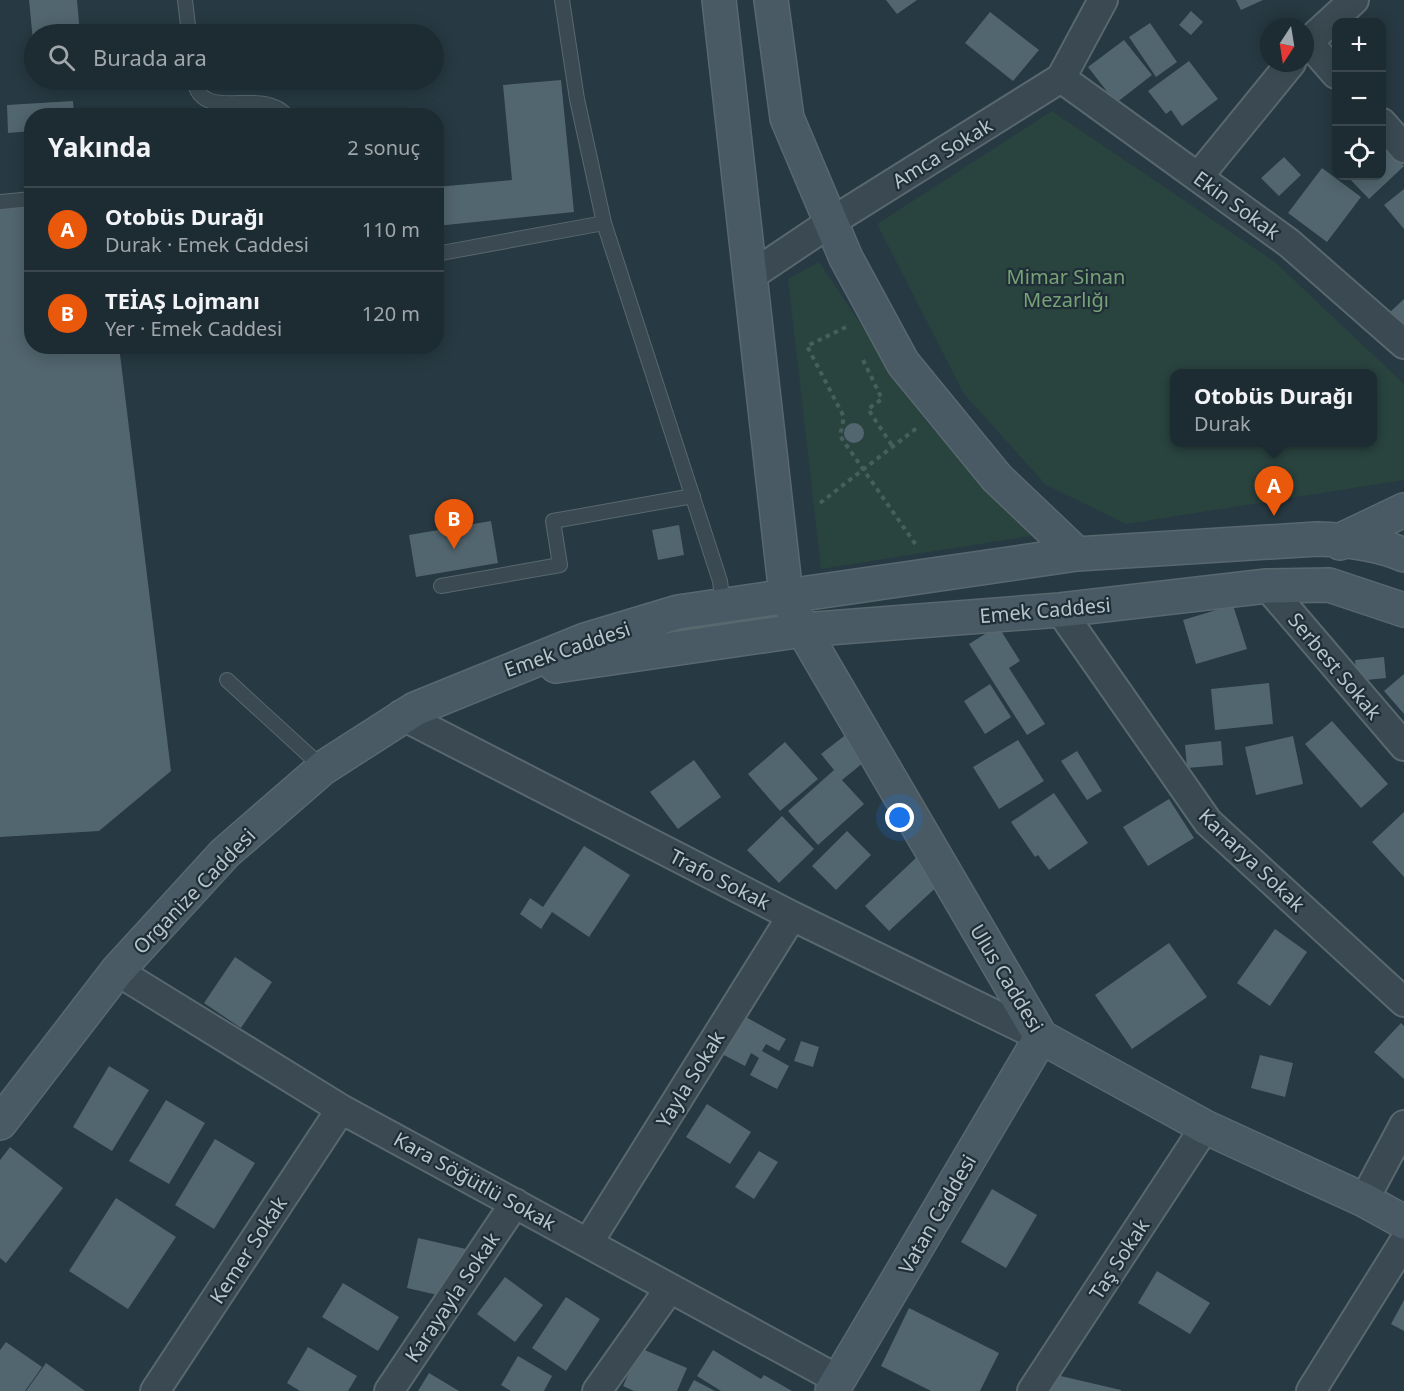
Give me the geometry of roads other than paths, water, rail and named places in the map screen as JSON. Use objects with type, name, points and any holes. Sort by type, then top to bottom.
[{"type":"street","name":"Ulus Caddesi","points":[[719,0],[786,595],[803,630],[1041,1037],[1205,1127],[1364,1200],[1404,1222]]},
{"type":"street","points":[[771,0],[787,118],[846,258],[903,363],[997,478],[1077,554]]},
{"type":"street","name":"Amca Sokak","points":[[749,277],[831,222],[1061,78],[1103,0]]},
{"type":"street","points":[[1314,38],[1354,0]]},
{"type":"street","points":[[1314,59],[1333,72]]},
{"type":"street","points":[[1198,177],[1283,72]]},
{"type":"street","name":"Ekin Sokak","points":[[1061,78],[1289,243],[1404,344]]},
{"type":"street","points":[[1385,126],[1404,148]]},
{"type":"street","points":[[1329,585],[1341,540],[1404,510]]},
{"type":"street","name":"Emek Caddesi","points":[[495,675],[585,640],[678,612],[1077,554],[1341,540],[1388,548],[1404,555]]},
{"type":"street","name":"Emek Caddesi","points":[[495,675],[803,630],[1060,610],[1267,586],[1329,585],[1404,610]]},
{"type":"street","name":"Serbest Sokak","points":[[1267,586],[1404,746]]},
{"type":"street","name":"Kanarya Sokak","points":[[1060,610],[1208,822],[1404,1002]]},
{"type":"street","name":"Organize Caddesi","points":[[0,1123],[117,971],[225,853],[323,768],[401,715],[495,675]]},
{"type":"street","name":"Trafo Sokak","points":[[401,715],[792,916],[1041,1037]]},
{"type":"street","name":"Yayla Sokak","points":[[588,1243],[792,916]]},
{"type":"street","name":"Kara Söğütlü Sokak","points":[[117,971],[341,1109],[670,1288],[836,1386]]},
{"type":"street","name":"Vatan Caddesi","points":[[836,1386],[1041,1037]]},
{"type":"street","name":"Kemer Sokak","points":[[155,1391],[341,1109]]},
{"type":"street","points":[[1364,1200],[1404,1125]]},
{"type":"street","name":"Taş Sokak","points":[[1032,1391],[1205,1127]]},
{"type":"street","name":"Karayayla Sokak","points":[[389,1391],[515,1203]]},
{"type":"street","points":[[1311,1391],[1404,1242]]},
{"type":"street","points":[[597,1391],[670,1288]]},
{"type":"lane","points":[[185,0],[188,24]]},
{"type":"lane","points":[[562,0],[577,99],[604,223],[720,581],[723,605]]},
{"type":"lane","points":[[198,90],[200,95],[210,102],[258,101],[274,104],[278,108]]},
{"type":"lane","points":[[0,202],[24,200]]},
{"type":"lane","points":[[444,253],[604,223]]},
{"type":"lane","points":[[441,586],[560,565],[553,521],[693,496]]},
{"type":"lane","points":[[227,680],[323,768]]},
{"type":"place","name":"Otobüs Durağı","points":[[1274,516]]},
{"type":"place","name":"TEİAŞ Lojmanı","points":[[454,549]]},
{"type":"park label","name":"Mimar Sinan Mezarlığı","points":[[1066,288]]}]
